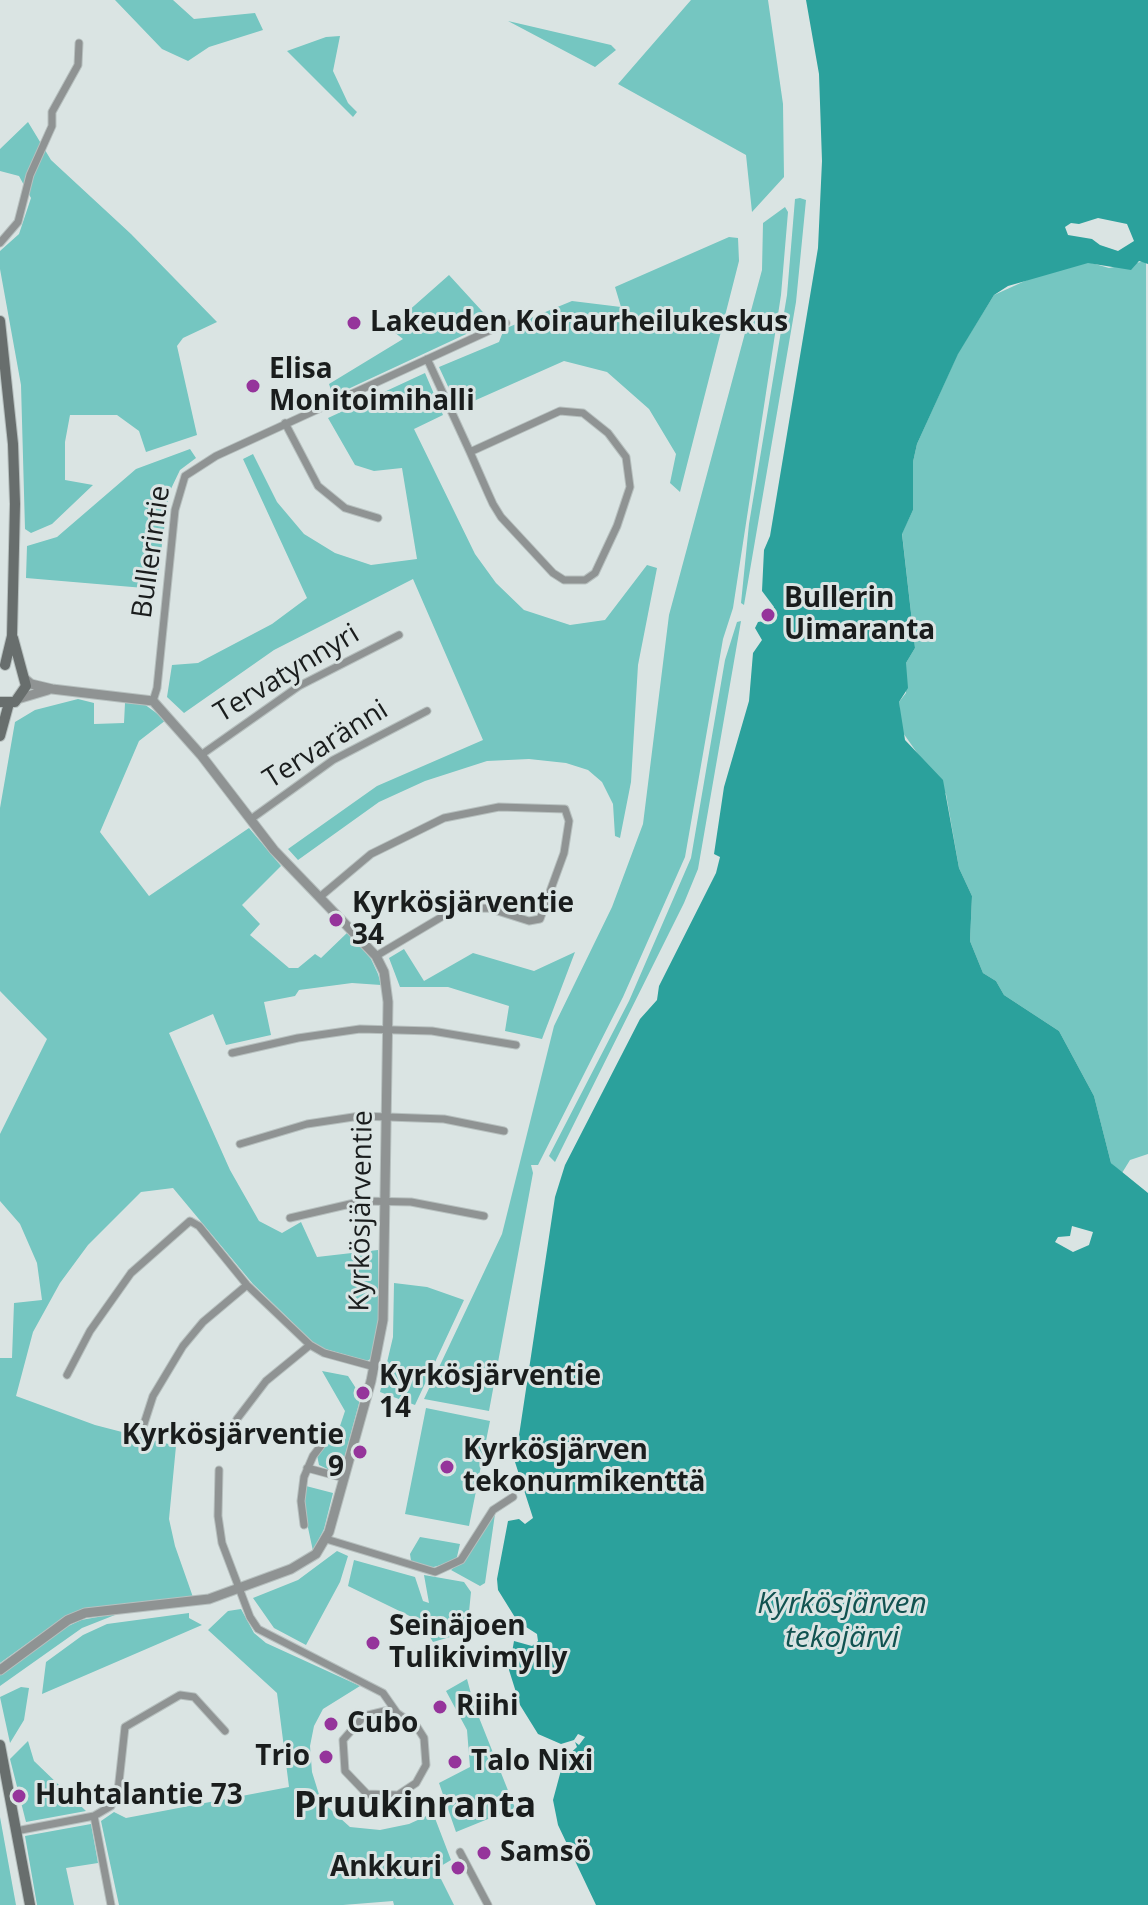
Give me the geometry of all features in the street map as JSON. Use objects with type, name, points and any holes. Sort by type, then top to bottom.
[{"type":"main road","points":[[0,321],[15,504],[12,636],[2,665],[24,676]]},
{"type":"main road","points":[[0,736],[4,703],[21,698],[24,676],[12,636]]},
{"type":"main road","points":[[0,1745],[30,1905]]},
{"type":"street","points":[[0,243],[18,222],[30,175],[52,126],[52,112],[78,65],[79,43]]},
{"type":"street","name":"Bullerintie","points":[[153,701],[157,688],[175,510],[185,476],[204,462],[285,423],[506,323]]},
{"type":"street","points":[[427,359],[470,452],[501,517],[553,573],[576,582],[595,573],[617,526],[630,487],[626,457],[608,433],[583,413],[560,411],[470,452]]},
{"type":"street","points":[[285,423],[318,486],[345,508],[378,518]]},
{"type":"street","name":"Tervatynnyri","points":[[201,755],[299,686],[399,635]]},
{"type":"street","points":[[24,676],[31,684],[52,689],[153,701]]},
{"type":"street","points":[[21,698],[52,689]]},
{"type":"street","name":"Kyrkösjärventie","points":[[153,701],[201,755],[282,859],[376,956],[387,986],[383,1320],[375,1367],[326,1539]]},
{"type":"street","name":"Tervaränni","points":[[251,819],[333,760],[427,711]]},
{"type":"street","points":[[321,896],[371,854],[444,818],[499,807],[565,809],[569,821],[564,853],[540,919],[529,921],[488,908],[455,909],[376,956]]},
{"type":"street","points":[[232,1053],[327,1033],[387,1029],[432,1031],[516,1045]]},
{"type":"street","points":[[240,1144],[307,1124],[386,1115],[444,1119],[504,1131]]},
{"type":"street","points":[[290,1218],[338,1204],[385,1201],[444,1206],[484,1216]]},
{"type":"street","points":[[67,1375],[90,1331],[131,1273],[190,1221],[199,1226],[247,1285],[310,1345],[324,1353],[375,1367]]},
{"type":"street","points":[[143,1427],[153,1396],[183,1346],[203,1322],[247,1285]]},
{"type":"street","points":[[229,1438],[237,1419],[266,1381],[310,1345]]},
{"type":"street","points":[[304,1525],[301,1501],[307,1468],[326,1439]]},
{"type":"street","points":[[307,1468],[344,1478]]},
{"type":"street","points":[[219,1470],[218,1516],[222,1543],[258,1629],[369,1684],[392,1701],[397,1713],[417,1727],[424,1738],[426,1765],[408,1790],[388,1797],[367,1794],[345,1771],[343,1740],[364,1716],[385,1711],[397,1713]]},
{"type":"street","points":[[0,1670],[68,1620],[85,1613],[193,1603],[308,1561],[326,1539],[435,1572],[461,1560],[493,1510],[513,1497]]},
{"type":"street","points":[[16,1831],[104,1812],[115,1800],[125,1727],[187,1694],[225,1731]]},
{"type":"street","points":[[94,1816],[111,1905]]},
{"type":"street","points":[[460,1852],[488,1905]]},
{"type":"shaded area","points":[[115,0],[173,0],[194,19],[255,13],[263,30],[209,47],[188,61],[162,49]]},
{"type":"shaded area","points":[[691,0],[768,0],[783,104],[784,177],[752,212],[746,155],[618,84]]},
{"type":"shaded area","points":[[508,21],[611,45],[616,50],[595,67]]},
{"type":"shaded area","points":[[340,36],[333,71],[348,103],[357,112],[353,117],[287,51],[326,37]]},
{"type":"shaded area","points":[[28,122],[51,160],[131,234],[217,322],[183,338],[177,346],[197,435],[146,452],[139,431],[117,415],[70,415],[65,442],[65,480],[93,485],[52,524],[31,533],[25,529],[21,385],[0,269],[0,251],[19,234],[31,198],[19,176],[0,171],[0,149]]},
{"type":"shaded area","points":[[795,199],[806,200],[796,302],[744,605],[741,603],[749,524],[787,295]]},
{"type":"shaded area","points":[[785,207],[788,212],[781,295],[733,608],[723,639],[685,857],[623,997],[538,1165],[531,1165],[533,1173],[489,1411],[424,1399],[502,1234],[554,1026],[612,907],[643,824],[669,615],[762,270],[763,223]]},
{"type":"shaded area","points":[[729,237],[738,238],[739,261],[680,492],[670,483],[676,454],[649,409],[607,372],[564,361],[458,408],[439,367],[499,342],[504,329],[572,301],[621,307],[615,287]]},
{"type":"shaded area","points":[[1146,261],[1148,1154],[1130,1160],[1122,1173],[1111,1163],[1094,1096],[1059,1031],[1004,995],[996,981],[983,973],[970,941],[972,896],[959,868],[946,794],[901,730],[899,702],[906,693],[906,663],[915,648],[902,533],[913,510],[913,462],[917,444],[958,353],[994,295],[1036,276],[1088,262],[1109,268]]},
{"type":"shaded area","points":[[449,275],[492,322],[333,396],[329,384],[403,339],[389,328]]},
{"type":"shaded area","points":[[425,373],[443,415],[414,429],[475,554],[496,583],[524,610],[570,625],[605,620],[647,565],[657,568],[638,665],[631,782],[620,838],[615,836],[613,804],[602,782],[588,770],[566,763],[529,759],[487,761],[425,781],[379,802],[298,860],[288,849],[377,786],[483,740],[413,579],[274,650],[184,713],[167,697],[172,665],[198,663],[272,624],[307,598],[243,459],[253,454],[277,502],[304,534],[335,553],[371,565],[417,559],[402,468],[374,471],[355,465],[328,418]]},
{"type":"shaded area","points":[[190,449],[196,458],[180,470],[169,493],[156,589],[26,578],[27,546],[57,537],[136,469]]},
{"type":"shaded area","points":[[741,621],[698,869],[555,1162],[549,1156],[629,1001],[691,858],[725,660],[737,622]]},
{"type":"shaded area","points":[[78,699],[94,703],[94,724],[124,723],[125,703],[144,704],[166,720],[139,741],[100,832],[149,896],[249,828],[281,866],[242,905],[260,924],[250,935],[289,968],[298,968],[315,954],[321,958],[348,932],[371,959],[381,985],[352,983],[299,990],[295,996],[264,1002],[271,1035],[226,1045],[213,1014],[169,1033],[230,1170],[259,1221],[282,1233],[301,1222],[317,1257],[378,1250],[378,1331],[372,1358],[367,1361],[318,1347],[253,1284],[173,1188],[141,1192],[88,1245],[60,1283],[33,1332],[16,1396],[95,1425],[176,1446],[169,1519],[194,1600],[87,1608],[64,1617],[0,1663],[0,1358],[12,1358],[14,1303],[42,1300],[37,1263],[20,1224],[0,1201],[0,1134],[47,1039],[0,991],[0,808],[15,722],[35,710]]},
{"type":"shaded area","points":[[404,949],[424,981],[473,953],[534,971],[575,952],[542,1039],[505,1031],[509,1006],[448,987],[400,987],[389,958]]},
{"type":"shaded area","points":[[394,1283],[427,1287],[464,1300],[415,1405],[380,1392],[393,1337]]},
{"type":"shaded area","points":[[322,1371],[348,1376],[361,1396],[341,1470],[336,1473],[319,1465],[317,1455],[337,1435],[345,1411]]},
{"type":"shaded area","name":"Kyrkösjärven tekonurmikenttä","points":[[426,1408],[490,1421],[469,1526],[405,1514]]},
{"type":"shaded area","points":[[306,1486],[333,1493],[324,1529],[313,1551],[304,1509]]},
{"type":"shaded area","points":[[495,1514],[485,1583],[480,1586],[451,1570],[469,1554]]},
{"type":"shaded area","points":[[420,1537],[460,1544],[456,1561],[430,1568],[411,1561],[410,1554]]},
{"type":"shaded area","points":[[337,1551],[348,1556],[340,1582],[306,1645],[274,1628],[253,1598],[298,1580]]},
{"type":"shaded area","points":[[354,1560],[415,1577],[423,1601],[429,1603],[424,1575],[464,1582],[471,1592],[467,1632],[433,1642],[420,1621],[348,1586]]},
{"type":"shaded area","points":[[241,1609],[254,1633],[266,1643],[360,1686],[323,1709],[314,1726],[310,1746],[312,1772],[321,1801],[350,1827],[380,1830],[409,1824],[433,1813],[451,1860],[436,1869],[454,1905],[394,1905],[393,1901],[343,1905],[119,1905],[101,1821],[114,1812],[126,1818],[289,1787],[277,1693],[208,1630],[228,1611]]},
{"type":"shaded area","points":[[120,1613],[82,1628],[0,1686],[0,1673],[56,1632],[81,1620]]},
{"type":"shaded area","points":[[189,1613],[189,1618],[202,1625],[42,1694],[46,1662],[83,1635],[107,1624]]},
{"type":"shaded area","points":[[467,1679],[474,1705],[515,1808],[456,1832],[439,1783],[470,1767],[467,1730],[446,1691]]},
{"type":"shaded area","points":[[21,1687],[29,1688],[24,1720],[10,1743],[0,1697]]},
{"type":"shaded area","points":[[28,1741],[34,1761],[86,1811],[26,1822],[10,1759]]},
{"type":"shaded area","points":[[0,1817],[16,1905],[0,1905]]},
{"type":"shaded area","points":[[91,1824],[98,1863],[66,1868],[74,1905],[37,1905],[25,1836]]},
{"type":"water","name":"Kyrkösjärven tekojärvi","points":[[806,0],[1148,0],[1148,264],[1139,261],[1131,270],[1088,263],[1008,286],[994,295],[958,354],[917,444],[913,462],[913,510],[902,534],[915,648],[906,663],[908,688],[899,702],[905,740],[943,780],[959,868],[972,896],[970,941],[983,973],[996,981],[1004,995],[1059,1031],[1094,1096],[1111,1163],[1148,1193],[1148,1905],[596,1905],[558,1825],[553,1800],[564,1759],[577,1747],[575,1742],[579,1745],[585,1737],[578,1734],[574,1740],[561,1744],[538,1734],[520,1705],[509,1670],[514,1641],[532,1646],[538,1641],[537,1634],[526,1627],[514,1634],[516,1619],[498,1590],[497,1579],[508,1521],[519,1519],[525,1524],[533,1518],[515,1462],[555,1197],[565,1165],[640,1019],[657,1000],[659,986],[716,873],[720,857],[714,854],[724,787],[749,701],[753,653],[762,640],[755,628],[758,622],[770,620],[774,607],[762,591],[764,550],[770,536],[818,248],[822,161],[819,74]],"holes":[[[1098,218],[1127,224],[1134,241],[1118,251],[1092,239],[1068,235],[1065,227],[1071,223],[1079,224]],[[1072,1226],[1093,1232],[1089,1245],[1073,1252],[1055,1242],[1058,1237],[1070,1236]]]},
{"type":"place","name":"Lakeuden Koiraurheilukeskus","points":[[354,323]]},
{"type":"place","name":"Elisa Monitoimihalli","points":[[253,386]]},
{"type":"place","name":"Bullerin Uimaranta","points":[[768,615]]},
{"type":"place","name":"Kyrkösjärventie 34","points":[[336,920]]},
{"type":"place","name":"Kyrkösjärventie 14","points":[[363,1393]]},
{"type":"place","name":"Kyrkösjärventie 9","points":[[360,1452]]},
{"type":"place","name":"Kyrkösjärven tekonurmikenttä","points":[[447,1467]]},
{"type":"place","name":"Seinäjoen Tulikivimylly","points":[[373,1643]]},
{"type":"place","name":"Riihi","points":[[440,1707]]},
{"type":"place","name":"Cubo","points":[[331,1724]]},
{"type":"place","name":"Trio","points":[[326,1757]]},
{"type":"place","name":"Talo Nixi","points":[[455,1762]]},
{"type":"place","name":"Huhtalantie 73","points":[[19,1796]]},
{"type":"place","name":"Samsö","points":[[484,1853]]},
{"type":"place","name":"Ankkuri","points":[[458,1868]]},
{"type":"district","name":"Pruukinranta","points":[[415,1807]]}]
